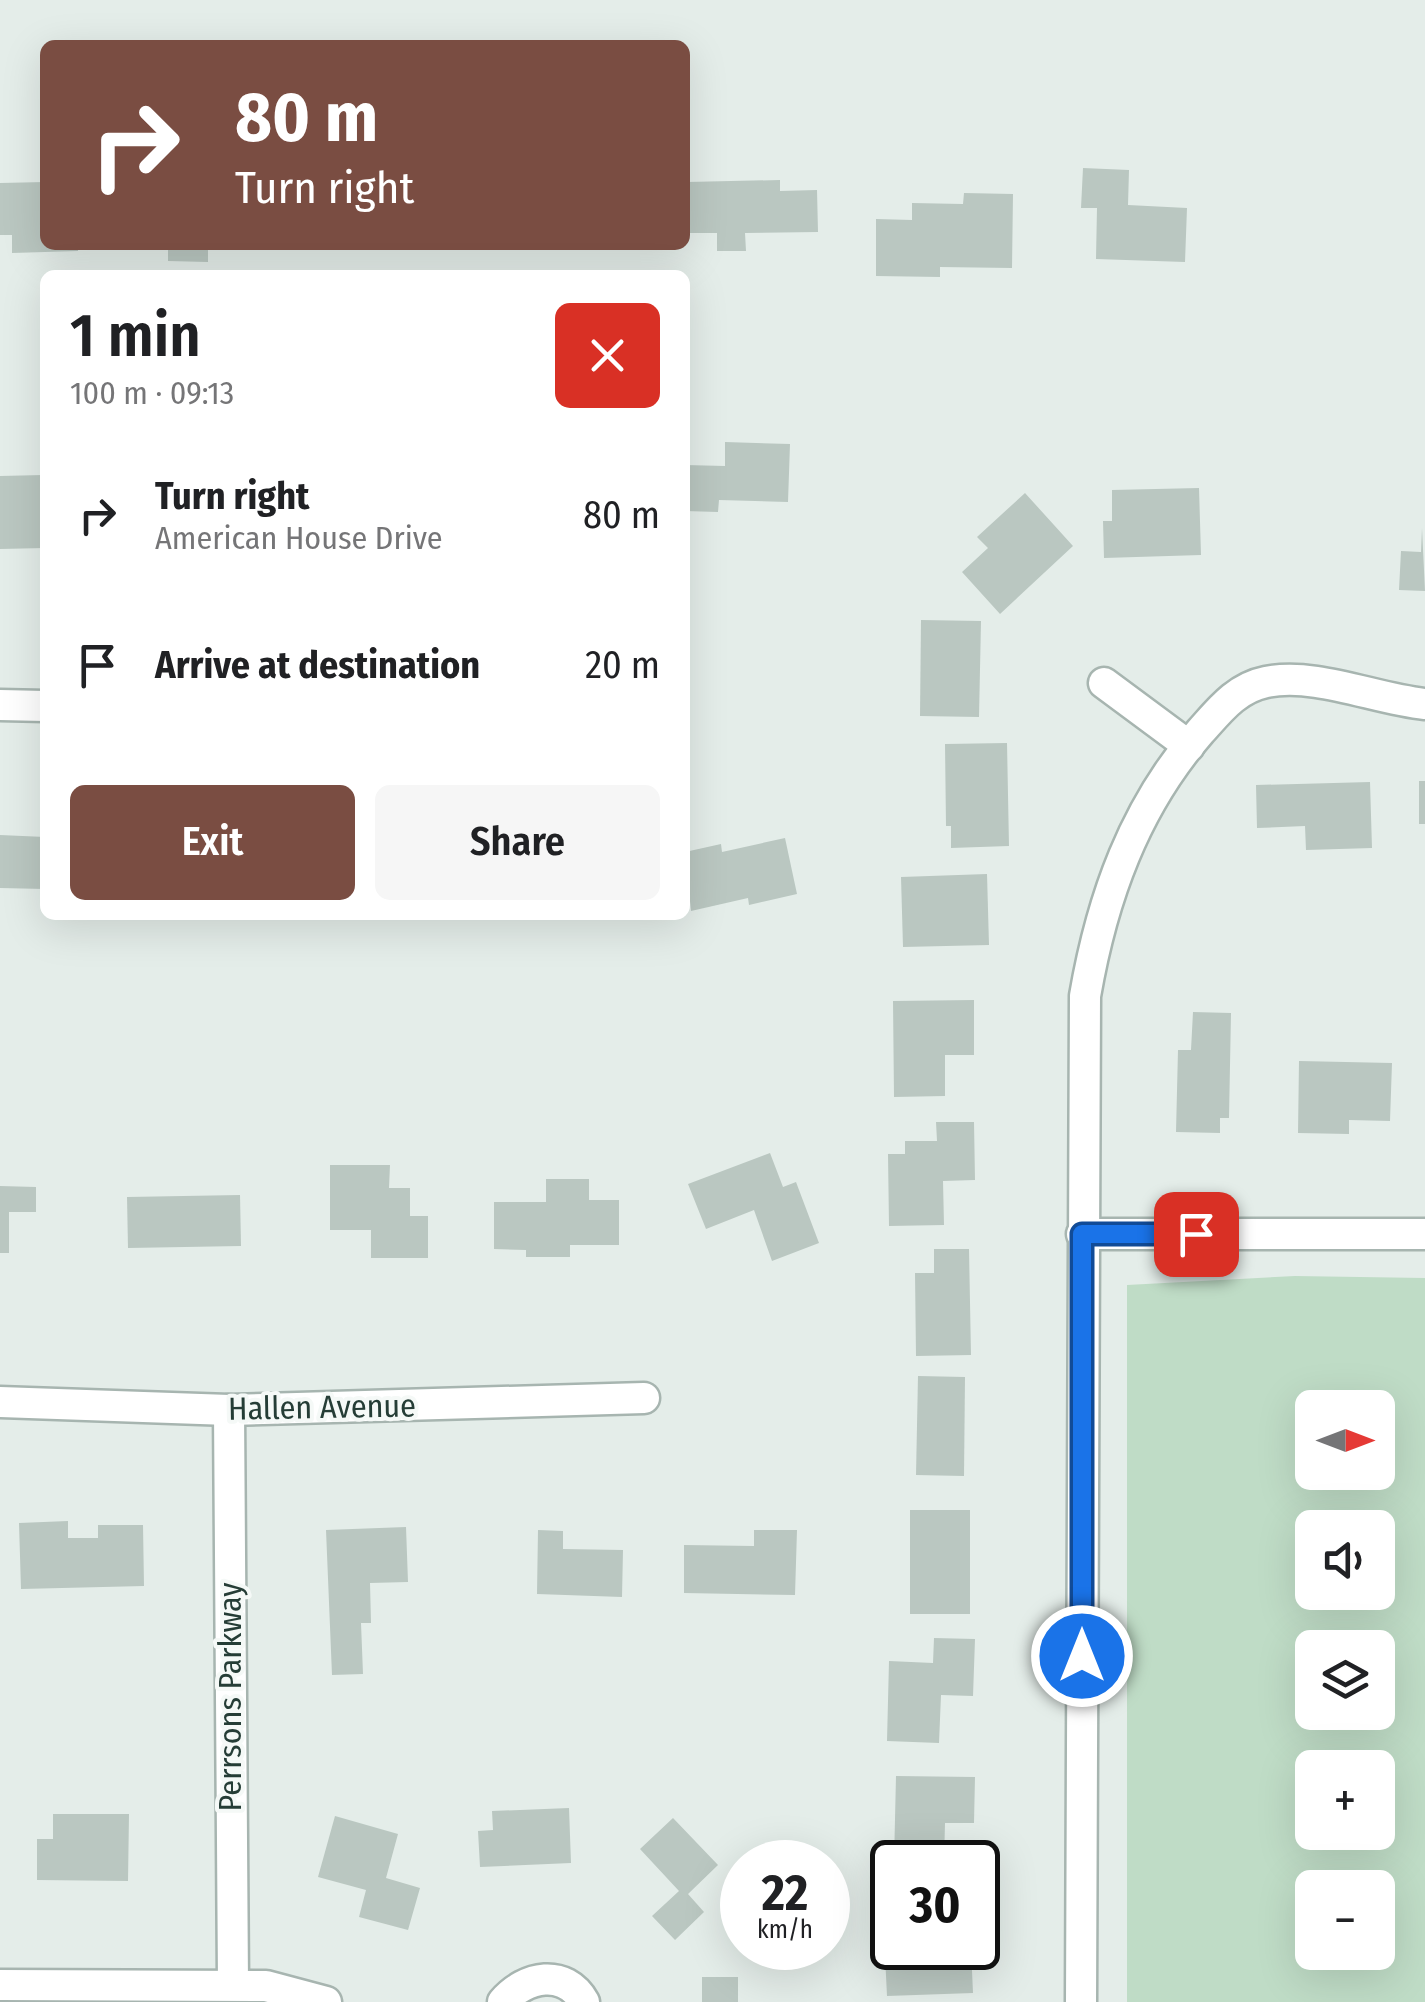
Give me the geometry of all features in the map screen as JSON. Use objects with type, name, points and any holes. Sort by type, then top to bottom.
[{"type":"street","points":[[1081,2002],[1082,1234],[1085,996],[1092,956],[1128,842],[1188,746],[1226,702],[1268,682],[1296,681],[1425,704]]},
{"type":"street","points":[[1104,683],[1188,746]]},
{"type":"street","points":[[0,705],[40,706]]},
{"type":"street","points":[[1082,1234],[1425,1234]]},
{"type":"street","name":"Hallen Avenue","points":[[0,1402],[228,1410],[644,1398]]},
{"type":"street","name":"Perrsons Parkway","points":[[228,1410],[232,1984]]},
{"type":"street","points":[[502,2002],[514,1988],[538,1978],[563,1981],[584,2002]]},
{"type":"street","points":[[0,1985],[232,1984],[266,1986],[326,2002]]},
{"type":"green space","points":[[1295,1276],[1425,1278],[1425,2002],[1127,2002],[1127,1285]]},
{"type":"building","points":[[1083,168],[1129,170],[1128,205],[1187,208],[1185,262],[1096,259],[1097,208],[1081,208]]},
{"type":"building","points":[[780,180],[780,191],[817,190],[818,232],[745,233],[746,251],[717,251],[717,233],[690,233],[690,182]]},
{"type":"building","points":[[40,182],[40,250],[78,251],[12,253],[12,235],[0,235],[0,183]]},
{"type":"building","points":[[964,193],[1013,194],[1012,268],[940,267],[940,277],[876,276],[876,219],[912,220],[912,203],[963,204]]},
{"type":"building","points":[[168,250],[208,250],[208,262],[168,261]]},
{"type":"building","points":[[725,442],[790,444],[788,502],[719,500],[718,512],[690,511],[690,465],[725,466]]},
{"type":"building","points":[[40,475],[40,548],[0,549],[0,476]]},
{"type":"building","points":[[1199,488],[1201,555],[1104,558],[1103,521],[1112,521],[1112,490]]},
{"type":"building","points":[[1025,493],[1073,546],[1000,614],[962,572],[988,548],[977,537]]},
{"type":"building","points":[[1422,528],[1425,591],[1399,590],[1401,551],[1421,552]]},
{"type":"building","points":[[921,620],[981,621],[979,717],[920,716]]},
{"type":"building","points":[[1007,743],[1009,846],[951,848],[951,826],[946,826],[945,744]]},
{"type":"building","points":[[1419,781],[1425,781],[1425,824],[1419,824]]},
{"type":"building","points":[[1370,782],[1372,848],[1306,850],[1305,826],[1257,828],[1256,785]]},
{"type":"building","points":[[0,835],[40,837],[40,889],[0,888]]},
{"type":"building","points":[[785,838],[797,894],[749,905],[748,898],[691,911],[690,851],[721,844],[722,852]]},
{"type":"building","points":[[987,874],[989,945],[903,947],[901,877]]},
{"type":"building","points":[[974,1000],[974,1055],[945,1055],[945,1096],[894,1097],[893,1001]]},
{"type":"building","points":[[1193,1012],[1231,1013],[1229,1118],[1220,1118],[1220,1133],[1176,1132],[1178,1050],[1191,1050]]},
{"type":"building","points":[[1299,1061],[1392,1063],[1390,1121],[1349,1120],[1349,1134],[1298,1133]]},
{"type":"building","points":[[936,1122],[974,1122],[975,1180],[943,1181],[944,1225],[889,1226],[888,1154],[905,1154],[905,1141],[937,1141]]},
{"type":"building","points":[[770,1153],[783,1187],[796,1182],[819,1243],[772,1261],[754,1210],[706,1229],[688,1184]]},
{"type":"building","points":[[330,1165],[390,1165],[389,1188],[410,1188],[410,1216],[428,1216],[428,1258],[371,1258],[371,1230],[330,1230]]},
{"type":"building","points":[[546,1179],[589,1179],[589,1200],[619,1200],[619,1245],[570,1245],[570,1257],[526,1257],[526,1250],[494,1249],[494,1202],[546,1202]]},
{"type":"building","points":[[0,1186],[36,1187],[36,1212],[9,1212],[9,1253],[0,1253]]},
{"type":"building","points":[[240,1195],[241,1246],[128,1248],[127,1197]]},
{"type":"building","points":[[934,1249],[969,1249],[971,1355],[916,1356],[915,1273],[934,1273]]},
{"type":"building","points":[[918,1376],[965,1377],[964,1476],[916,1475]]},
{"type":"building","points":[[910,1510],[970,1510],[970,1614],[910,1614]]},
{"type":"building","points":[[68,1521],[68,1538],[98,1538],[98,1525],[143,1525],[144,1586],[21,1589],[19,1523]]},
{"type":"building","points":[[406,1527],[408,1582],[370,1583],[371,1623],[361,1623],[363,1674],[332,1675],[326,1530]]},
{"type":"building","points":[[538,1530],[563,1531],[563,1549],[623,1550],[622,1597],[537,1594]]},
{"type":"building","points":[[754,1530],[797,1530],[795,1595],[684,1593],[684,1545],[754,1546]]},
{"type":"building","points":[[934,1638],[975,1639],[973,1696],[941,1695],[939,1743],[887,1741],[889,1661],[933,1663]]},
{"type":"building","points":[[896,1776],[975,1777],[974,1823],[945,1823],[945,1840],[895,1840]]},
{"type":"building","points":[[569,1808],[571,1863],[480,1867],[478,1831],[493,1830],[492,1811]]},
{"type":"building","points":[[53,1814],[129,1814],[128,1881],[37,1880],[37,1839],[53,1839]]},
{"type":"building","points":[[335,1816],[398,1834],[386,1878],[420,1888],[408,1930],[359,1917],[366,1890],[318,1877]]},
{"type":"building","points":[[673,1818],[718,1865],[688,1894],[704,1912],[675,1940],[652,1916],[679,1891],[640,1849]]},
{"type":"building","points":[[886,1970],[972,1970],[973,1993],[887,1996]]},
{"type":"building","points":[[702,1977],[738,1977],[738,2002],[702,2002]]},
{"type":"route","points":[[1082,1656],[1082,1234],[1196,1234]]}]
